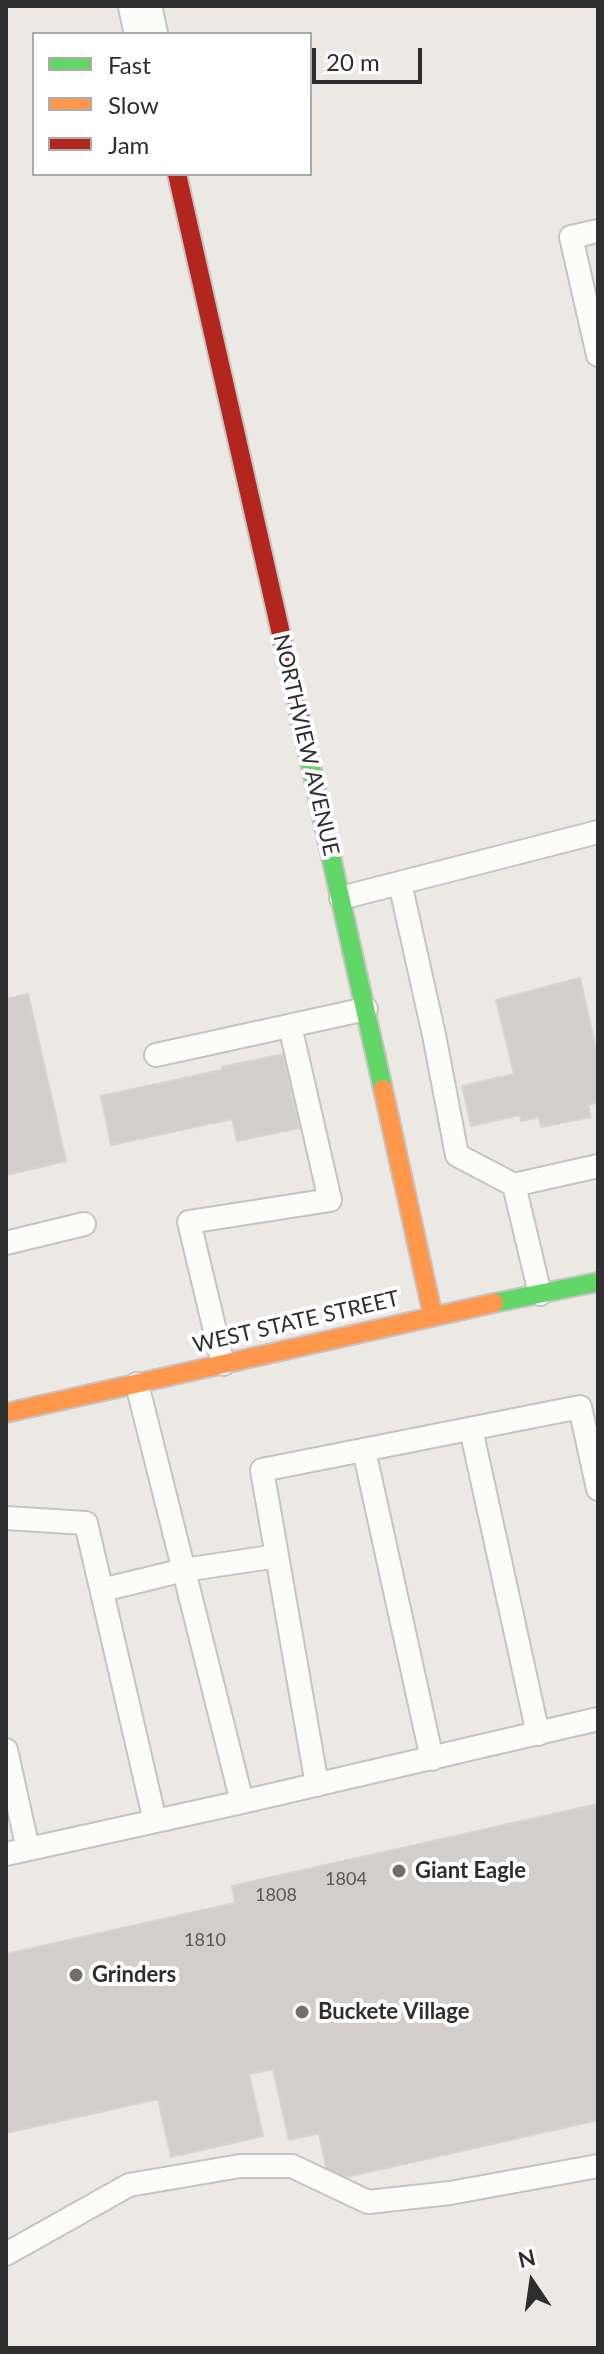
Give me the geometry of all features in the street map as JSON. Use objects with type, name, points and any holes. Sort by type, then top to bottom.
[{"type":"main road","name":"NORTHVIEW AVENUE","points":[[177,176],[433,1316]]},
{"type":"main road","name":"WEST STATE STREET","points":[[6,1413],[433,1316],[598,1282]]},
{"type":"street","points":[[140,6],[146,32]]},
{"type":"lane","points":[[597,345],[571,237],[598,231]]},
{"type":"lane","points":[[341,898],[598,832]]},
{"type":"lane","points":[[400,883],[457,1155],[514,1185],[598,1166]]},
{"type":"lane","points":[[156,1055],[366,1009]]},
{"type":"lane","points":[[223,1364],[189,1222],[330,1200],[290,1026]]},
{"type":"lane","points":[[514,1185],[540,1294]]},
{"type":"lane","points":[[6,1243],[84,1224]]},
{"type":"lane","points":[[137,1384],[242,1802]]},
{"type":"lane","points":[[317,1785],[262,1470],[580,1407],[598,1489]]},
{"type":"lane","points":[[471,1429],[538,1734]]},
{"type":"lane","points":[[364,1450],[432,1759]]},
{"type":"lane","points":[[6,1518],[86,1523],[155,1821]]},
{"type":"lane","points":[[102,1590],[184,1570],[277,1556]]},
{"type":"lane","points":[[6,1750],[17,1852],[598,1719]]},
{"type":"lane","points":[[6,2254],[129,2185],[240,2166],[292,2166],[368,2202],[450,2193],[598,2166]]},
{"type":"building","points":[[580,978],[598,1058],[598,1102],[588,1105],[591,1117],[541,1127],[539,1117],[521,1121],[520,1115],[471,1126],[462,1086],[514,1074],[496,1000]]},
{"type":"building","points":[[28,994],[66,1161],[6,1175],[6,999]]},
{"type":"building","points":[[283,1054],[299,1128],[237,1141],[232,1119],[111,1145],[101,1096]]},
{"type":"building","name":"Buckete Village","points":[[598,1804],[598,2120],[329,2181],[319,2133],[289,2140],[273,2069],[249,2074],[263,2136],[171,2157],[158,2099],[6,2133],[6,1954],[235,1903],[232,1886]]},
{"type":"traffic: fast","points":[[300,718],[383,1089]]},
{"type":"traffic: fast","points":[[494,1303],[598,1282]]},
{"type":"traffic: slow","points":[[383,1089],[433,1316]]},
{"type":"traffic: slow","points":[[6,1413],[494,1303]]},
{"type":"traffic: jam","points":[[177,176],[300,718]]},
{"type":"place","name":"Giant Eagle","points":[[399,1871]]},
{"type":"place","name":"Grinders","points":[[76,1975]]},
{"type":"place","name":"Buckete Village","points":[[302,2012]]}]
